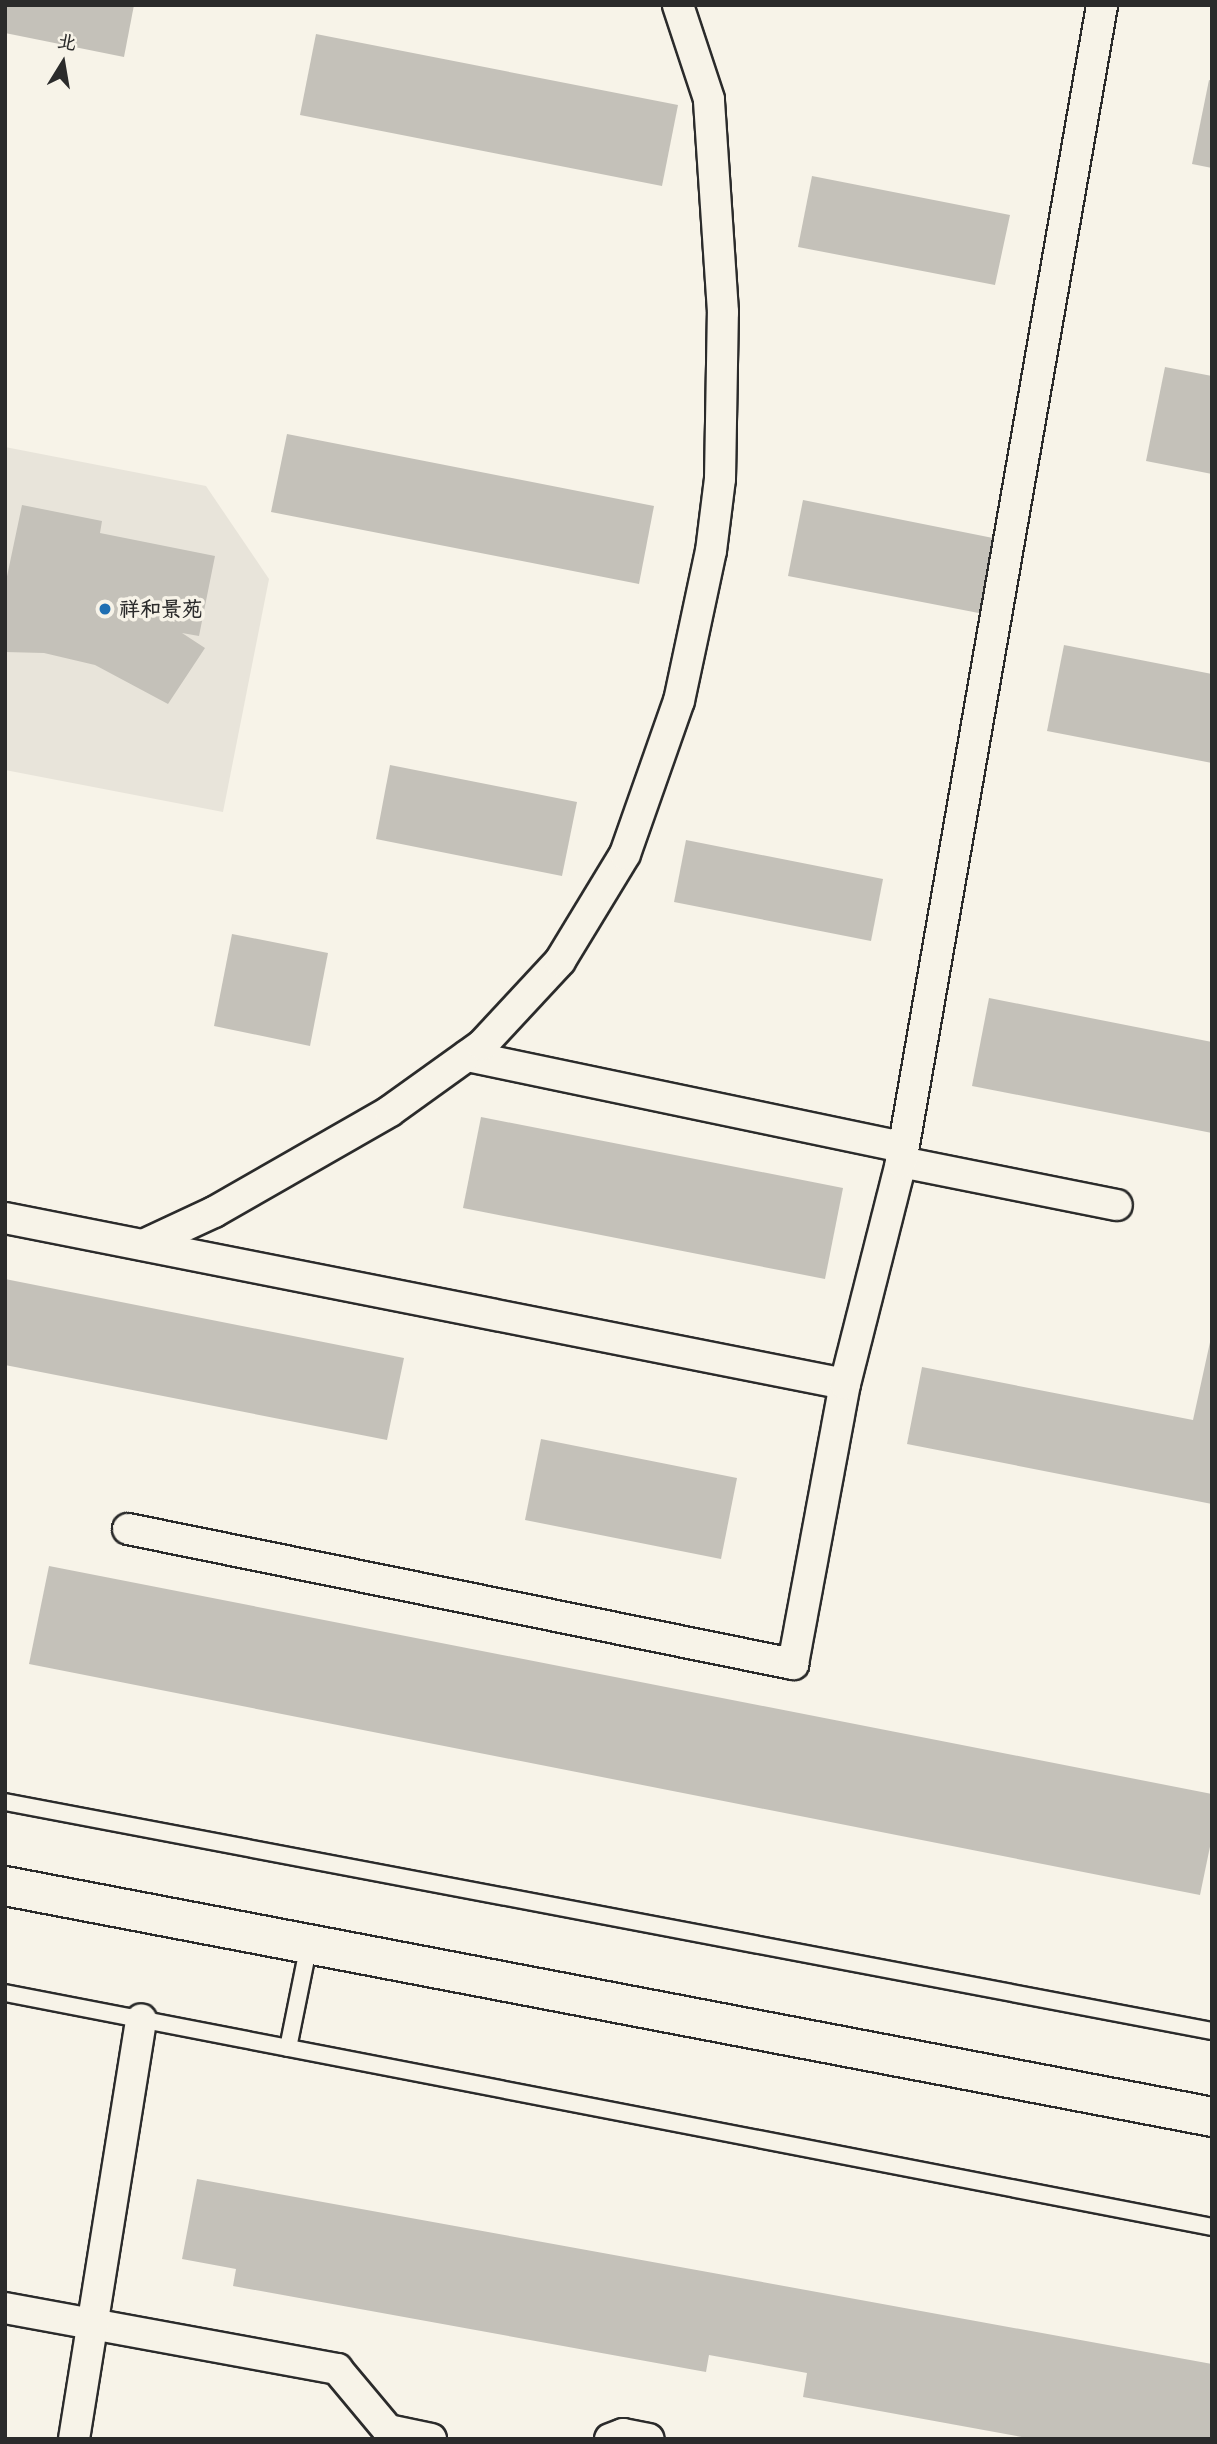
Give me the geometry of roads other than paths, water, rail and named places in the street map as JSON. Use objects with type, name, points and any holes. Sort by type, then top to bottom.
[{"type":"street","points":[[143,1245],[214,1212],[390,1111],[467,1056],[523,1005],[568,950],[606,891],[654,778],[698,623],[720,479],[723,312],[709,99],[678,5]]},
{"type":"street","points":[[128,1529],[793,1664],[845,1384],[902,1154],[1102,5]]},
{"type":"street","points":[[467,1056],[1117,1205]]},
{"type":"street","points":[[5,1218],[845,1384]]},
{"type":"street","points":[[5,1886],[1212,2117]]},
{"type":"street","points":[[74,2439],[141,2019]]},
{"type":"street","points":[[5,2308],[337,2369],[388,2430],[430,2439]]},
{"type":"street","points":[[610,2439],[624,2434],[649,2439]]},
{"type":"lane","points":[[5,1802],[1212,2031]]},
{"type":"lane","points":[[288,2048],[309,1944]]},
{"type":"lane","points":[[5,1993],[1212,2227]]},
{"type":"place","name":"祥和景苑","points":[[105,609]]}]
